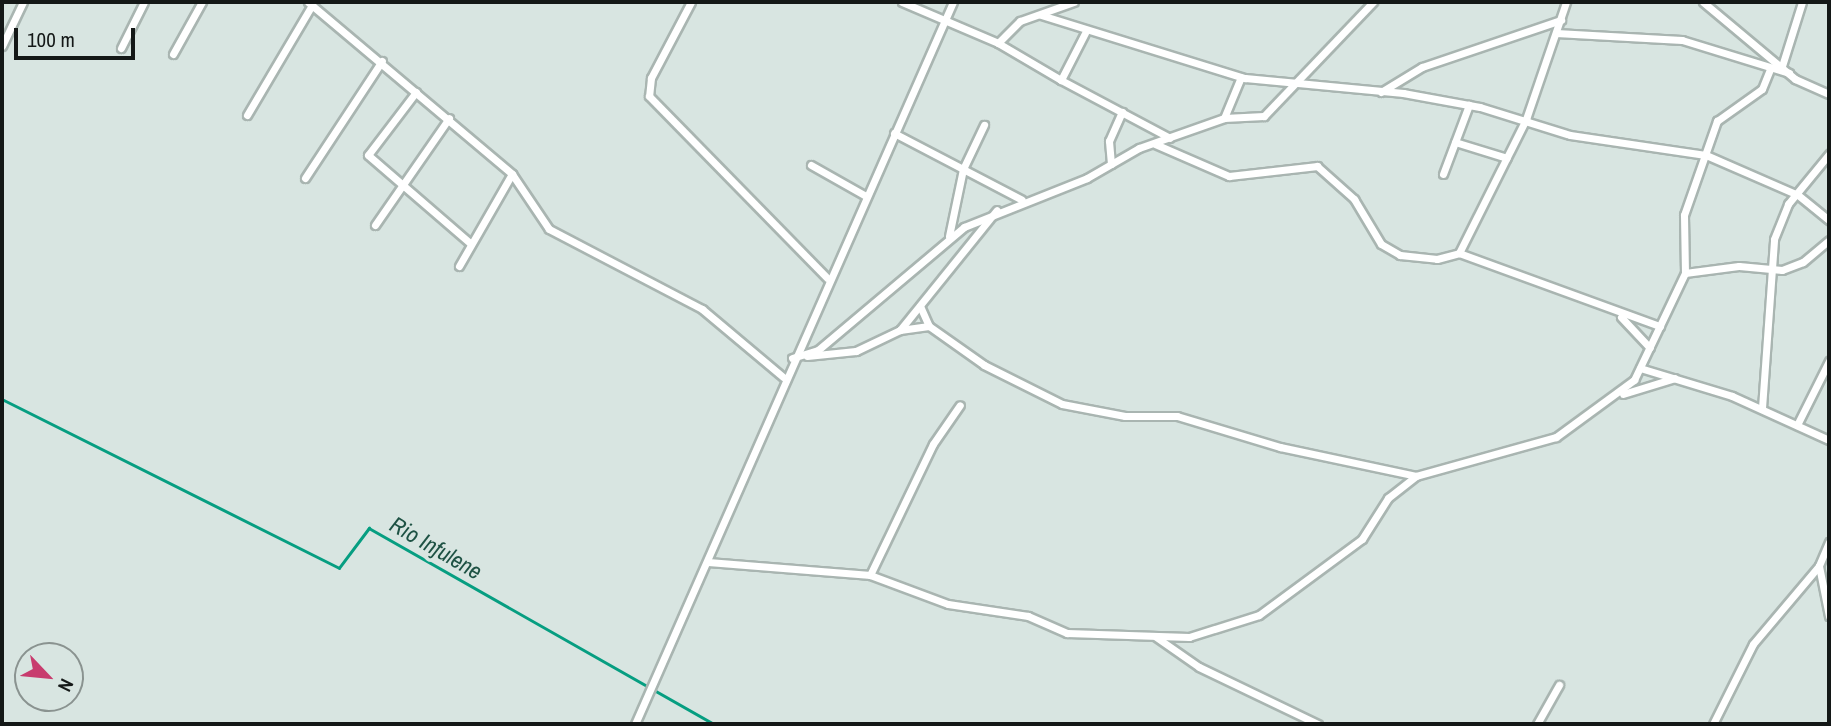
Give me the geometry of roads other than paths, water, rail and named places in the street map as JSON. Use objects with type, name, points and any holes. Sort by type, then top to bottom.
[{"type":"street","points":[[2,46],[23,2]]},
{"type":"street","points":[[121,48],[144,2]]},
{"type":"street","points":[[173,54],[202,2]]},
{"type":"street","points":[[691,2],[651,78],[649,96],[827,278]]},
{"type":"street","points":[[902,2],[998,43],[1170,138]]},
{"type":"street","points":[[635,724],[708,562],[783,377],[953,2]]},
{"type":"street","points":[[1050,10],[1054,2]]},
{"type":"street","points":[[998,43],[1020,20],[1074,2]]},
{"type":"street","points":[[1459,253],[1526,119],[1566,2]]},
{"type":"street","points":[[1703,2],[1782,66],[1788,74]]},
{"type":"street","points":[[1782,66],[1802,2]]},
{"type":"street","points":[[247,115],[310,3],[512,173],[549,229],[702,309],[783,377]]},
{"type":"street","points":[[807,356],[949,236],[998,210],[1224,118],[1264,116],[1293,80],[1368,3]]},
{"type":"street","points":[[1041,15],[1085,33],[1241,77],[1293,80],[1469,105],[1526,119],[1570,135],[1706,155],[1798,195],[1829,220]]},
{"type":"street","points":[[1381,92],[1422,67],[1561,20]]},
{"type":"street","points":[[1061,80],[1085,33]]},
{"type":"street","points":[[1556,33],[1682,40],[1788,74],[1829,94]]},
{"type":"street","points":[[305,178],[382,61]]},
{"type":"street","points":[[1621,394],[1640,368],[1685,273],[1683,223],[1717,121],[1762,89],[1770,69]]},
{"type":"street","points":[[1224,118],[1241,77]]},
{"type":"street","points":[[416,92],[368,152],[471,244]]},
{"type":"street","points":[[1443,174],[1469,105]]},
{"type":"street","points":[[1111,164],[1109,141],[1122,111]]},
{"type":"street","points":[[375,225],[401,183],[449,118]]},
{"type":"street","points":[[949,236],[964,169],[984,125]]},
{"type":"street","points":[[894,133],[1022,200]]},
{"type":"street","points":[[1455,142],[1507,158]]},
{"type":"street","points":[[1155,144],[1229,176],[1317,166],[1354,199],[1381,244],[1419,257],[1459,253],[1556,286],[1621,317],[1660,326]]},
{"type":"street","points":[[1762,408],[1771,269],[1780,219],[1829,155]]},
{"type":"street","points":[[811,165],[864,195]]},
{"type":"street","points":[[459,266],[512,173]]},
{"type":"street","points":[[900,330],[998,210]]},
{"type":"street","points":[[1685,273],[1739,266],[1771,269],[1803,262],[1829,240]]},
{"type":"street","points":[[920,306],[929,326],[984,365],[1062,404],[1125,416],[1177,416],[1280,447],[1416,476]]},
{"type":"street","points":[[1621,317],[1650,348]]},
{"type":"street","points":[[792,358],[856,351],[900,330],[929,326]]},
{"type":"street","points":[[1797,425],[1829,361]]},
{"type":"street","points":[[1640,368],[1762,408],[1829,440]]},
{"type":"street","points":[[708,562],[870,575],[948,604],[1028,616],[1058,632],[1156,637],[1203,635],[1259,615],[1368,534],[1388,498],[1416,476],[1556,437],[1621,394],[1676,378]]},
{"type":"street","points":[[870,575],[933,444],[960,405]]},
{"type":"street","points":[[1713,724],[1753,644],[1819,566],[1829,542]]},
{"type":"street","points":[[1819,566],[1829,616]]},
{"type":"street","points":[[1156,637],[1199,667],[1318,724]]},
{"type":"street","points":[[1537,724],[1559,685]]},
{"type":"waterway","name":"Rio Infulene","points":[[2,399],[339,568],[369,528],[714,724]]}]
